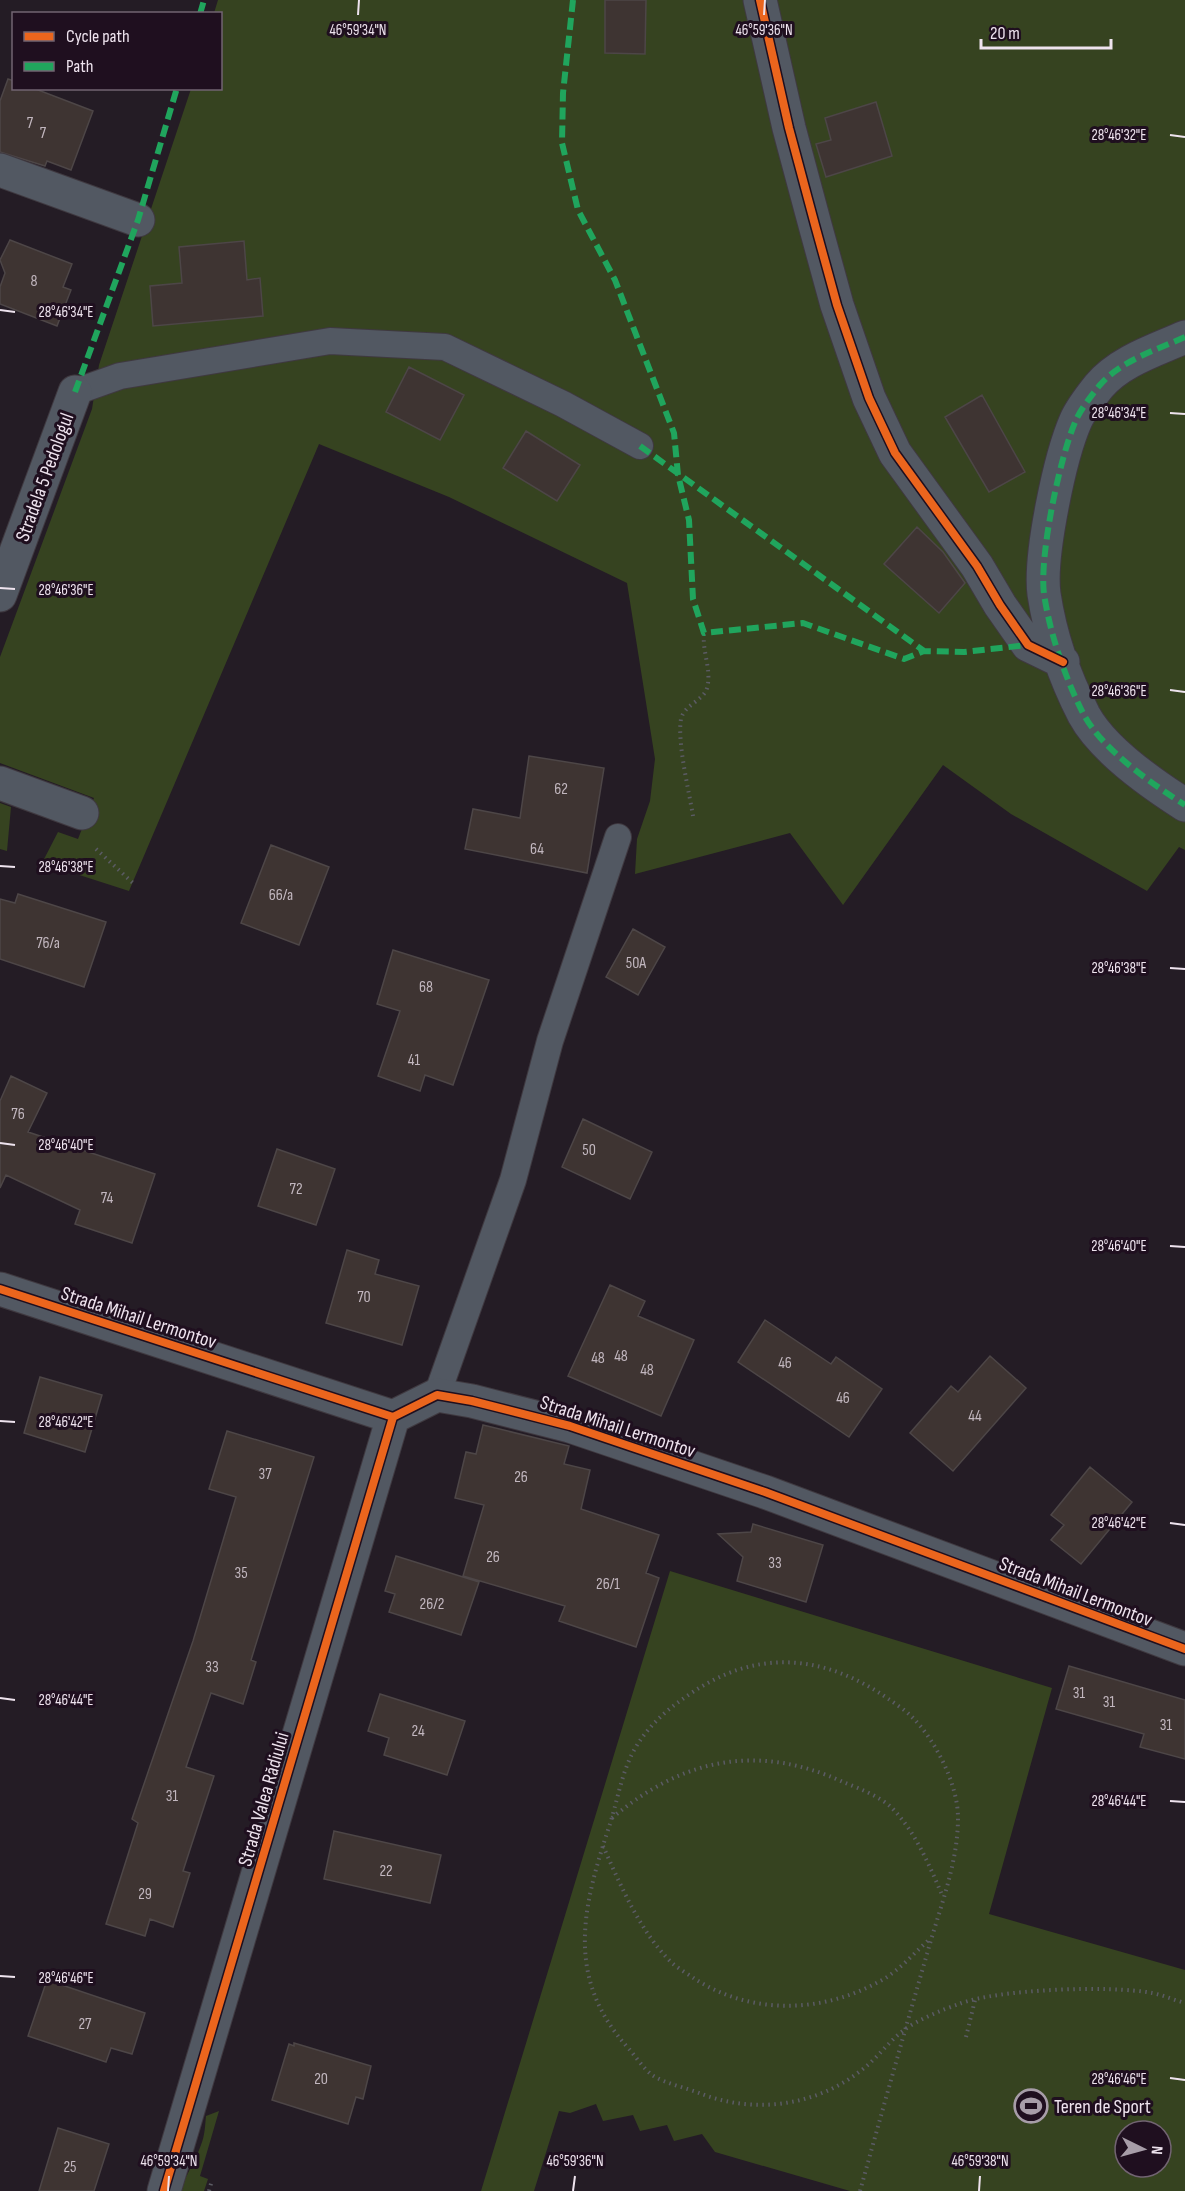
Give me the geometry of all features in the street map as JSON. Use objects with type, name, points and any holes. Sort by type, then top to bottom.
[{"type":"street","points":[[760,0],[789,128],[809,203],[837,305],[869,398],[895,453],[977,566],[1000,605],[1028,645],[1063,662]]},
{"type":"street","points":[[0,170],[138,220]]},
{"type":"street","points":[[1185,337],[1123,366],[1100,385],[1076,420],[1048,525],[1044,592],[1054,639],[1085,716],[1148,781],[1185,805]]},
{"type":"street","name":"Stradela 5 Pedologul","points":[[0,595],[75,392]]},
{"type":"street","points":[[0,783],[82,813]]},
{"type":"street","name":"Strada Mihail Lermontov","points":[[0,1289],[393,1417]]},
{"type":"street","points":[[393,1417],[437,1395]]},
{"type":"street","name":"Strada Mihail Lermontov","points":[[437,1395],[472,1401],[570,1426],[765,1492],[1185,1649]]},
{"type":"street","name":"Strada Valea Rădiului","points":[[164,2191],[393,1417]]},
{"type":"lane","points":[[75,392],[120,376],[330,341],[445,347],[563,404],[640,446]]},
{"type":"lane","points":[[437,1395],[513,1180],[550,1041],[618,837]]},
{"type":"path","points":[[693,816],[681,738],[681,719],[685,711],[706,691],[709,676],[702,647],[704,633]]},
{"type":"path","points":[[82,813],[88,843],[132,883]]},
{"type":"path","points":[[860,2191],[906,2028],[931,1937],[943,1898],[957,1846],[958,1811],[950,1780],[931,1743],[910,1715],[868,1684],[820,1665],[777,1661],[742,1667],[706,1682],[651,1724],[632,1754],[592,1879],[582,1934],[585,1960],[596,2001],[619,2038],[653,2075],[720,2101],[759,2107],[822,2095],[860,2072],[906,2028],[964,2002],[1029,1992],[1103,1989],[1151,1993],[1185,2004]]},
{"type":"path","points":[[612,1818],[639,1795],[684,1772],[736,1760],[771,1760],[816,1769],[890,1805],[912,1832],[943,1898]]},
{"type":"path","points":[[603,1846],[645,1931],[673,1964],[713,1990],[752,2004],[789,2006],[817,2004],[850,1995],[884,1979],[931,1937]]},
{"type":"path","points":[[966,2037],[975,2000]]},
{"type":"path","points":[[208,2191],[212,2180]]},
{"type":"green space","points":[[218,0],[1185,0],[1185,850],[1179,847],[1147,891],[1011,814],[943,765],[843,905],[790,833],[635,874],[637,839],[650,801],[655,759],[627,583],[449,497],[319,444],[129,891],[42,863],[58,832],[78,839],[94,798],[0,763],[0,657],[92,409],[99,365],[191,90],[222,90],[222,12],[214,12]]},
{"type":"green space","points":[[0,803],[11,807],[7,851],[0,849]]},
{"type":"green space","points":[[670,1571],[1052,1688],[989,1914],[1185,1970],[1185,2191],[850,2191],[715,2152],[702,2134],[674,2141],[667,2125],[640,2131],[633,2115],[603,2121],[596,2104],[570,2113],[559,2111],[534,2191],[481,2191]]},
{"type":"green space","points":[[219,2111],[200,2176],[208,2179],[204,2191],[180,2191],[202,2141],[206,2116]]},
{"type":"building","points":[[605,0],[646,0],[645,54],[605,53]]},
{"type":"building","points":[[8,79],[12,80],[12,90],[38,90],[93,111],[71,170],[47,161],[45,166],[0,152],[0,101]]},
{"type":"building","points":[[876,102],[892,156],[826,177],[816,144],[831,140],[825,118]]},
{"type":"building","points":[[10,240],[72,264],[63,287],[71,290],[57,326],[0,304],[0,287],[5,273],[0,260]]},
{"type":"building","points":[[244,241],[247,280],[260,278],[263,316],[153,326],[150,286],[182,283],[179,247]]},
{"type":"building","points":[[409,367],[464,395],[440,440],[386,412]]},
{"type":"building","points":[[982,395],[1025,472],[989,492],[945,417]]},
{"type":"building","points":[[526,431],[580,465],[557,501],[503,468]]},
{"type":"building","points":[[917,527],[943,552],[965,583],[939,613],[884,564]]},
{"type":"building","points":[[529,756],[604,768],[587,873],[465,849],[473,809],[520,818]]},
{"type":"building","points":[[271,845],[329,867],[299,945],[241,923]]},
{"type":"building","points":[[18,894],[106,922],[84,987],[0,959],[0,899],[15,903]]},
{"type":"building","points":[[633,929],[665,947],[638,995],[606,977]]},
{"type":"building","points":[[393,950],[489,980],[453,1085],[425,1075],[420,1091],[378,1076],[400,1011],[377,1004]]},
{"type":"building","points":[[11,1076],[47,1093],[28,1132],[155,1174],[132,1243],[75,1224],[80,1210],[6,1175],[0,1188],[0,1101]]},
{"type":"building","points":[[583,1119],[652,1152],[630,1199],[562,1167]]},
{"type":"building","points":[[277,1149],[335,1169],[316,1225],[258,1206]]},
{"type":"building","points":[[347,1250],[379,1260],[375,1274],[419,1286],[402,1345],[326,1323]]},
{"type":"building","points":[[610,1285],[645,1301],[638,1316],[694,1340],[661,1416],[568,1376]]},
{"type":"building","points":[[765,1320],[831,1364],[836,1357],[882,1389],[849,1437],[738,1362]]},
{"type":"building","points":[[990,1356],[1026,1388],[953,1471],[910,1433],[951,1386],[958,1392]]},
{"type":"building","points":[[40,1377],[102,1395],[85,1452],[24,1433]]},
{"type":"building","points":[[483,1425],[569,1446],[564,1464],[590,1470],[581,1509],[659,1535],[646,1573],[659,1578],[636,1647],[559,1621],[565,1606],[463,1576],[484,1505],[455,1498],[466,1452],[476,1454]]},
{"type":"building","points":[[227,1431],[314,1457],[251,1660],[256,1662],[243,1704],[211,1693],[186,1767],[214,1776],[183,1871],[190,1873],[173,1927],[150,1919],[145,1936],[106,1924],[138,1823],[132,1819],[193,1641],[236,1497],[209,1489]]},
{"type":"building","points":[[1090,1467],[1132,1502],[1081,1564],[1051,1540],[1064,1525],[1051,1515]]},
{"type":"building","points":[[753,1524],[823,1545],[806,1602],[737,1581],[743,1557],[718,1534],[751,1532]]},
{"type":"building","points":[[396,1556],[479,1582],[461,1635],[389,1612],[395,1594],[385,1591]]},
{"type":"building","points":[[1069,1666],[1185,1700],[1185,1759],[1140,1747],[1144,1734],[1056,1709]]},
{"type":"building","points":[[380,1694],[465,1721],[447,1775],[384,1755],[389,1738],[368,1731]]},
{"type":"building","points":[[334,1831],[441,1855],[430,1903],[324,1879]]},
{"type":"building","points":[[47,1980],[145,2013],[132,2054],[111,2048],[106,2062],[28,2036]]},
{"type":"building","points":[[294,2043],[371,2066],[363,2099],[356,2097],[348,2124],[272,2100],[289,2044],[294,2046]]},
{"type":"building","points":[[58,2128],[109,2144],[94,2191],[39,2191]]},
{"type":"marked path","points":[[201,12],[204,0]]},
{"type":"marked path","points":[[573,0],[563,93],[562,143],[578,210],[615,280],[674,433],[678,475],[689,520],[693,599],[704,633],[803,623],[904,659],[924,651],[964,652],[1028,645]]},
{"type":"marked path","points":[[75,392],[138,220],[176,90]]},
{"type":"marked path","points":[[1185,337],[1139,357],[1117,370],[1099,386],[1081,411],[1070,436],[1052,506],[1043,577],[1044,594],[1054,640],[1071,686],[1092,728],[1129,765],[1185,805]]},
{"type":"marked path","points":[[640,446],[924,651]]},
{"type":"cycle path","points":[[760,0],[789,128],[815,225],[837,305],[869,398],[895,453],[977,566],[1000,605],[1028,645],[1063,662]]},
{"type":"cycle path","points":[[0,1289],[393,1417],[437,1395],[472,1401],[570,1426],[765,1492],[1185,1649]]},
{"type":"cycle path","points":[[164,2191],[393,1417]]},
{"type":"place","name":"Teren de Sport","points":[[1031,2106]]}]
